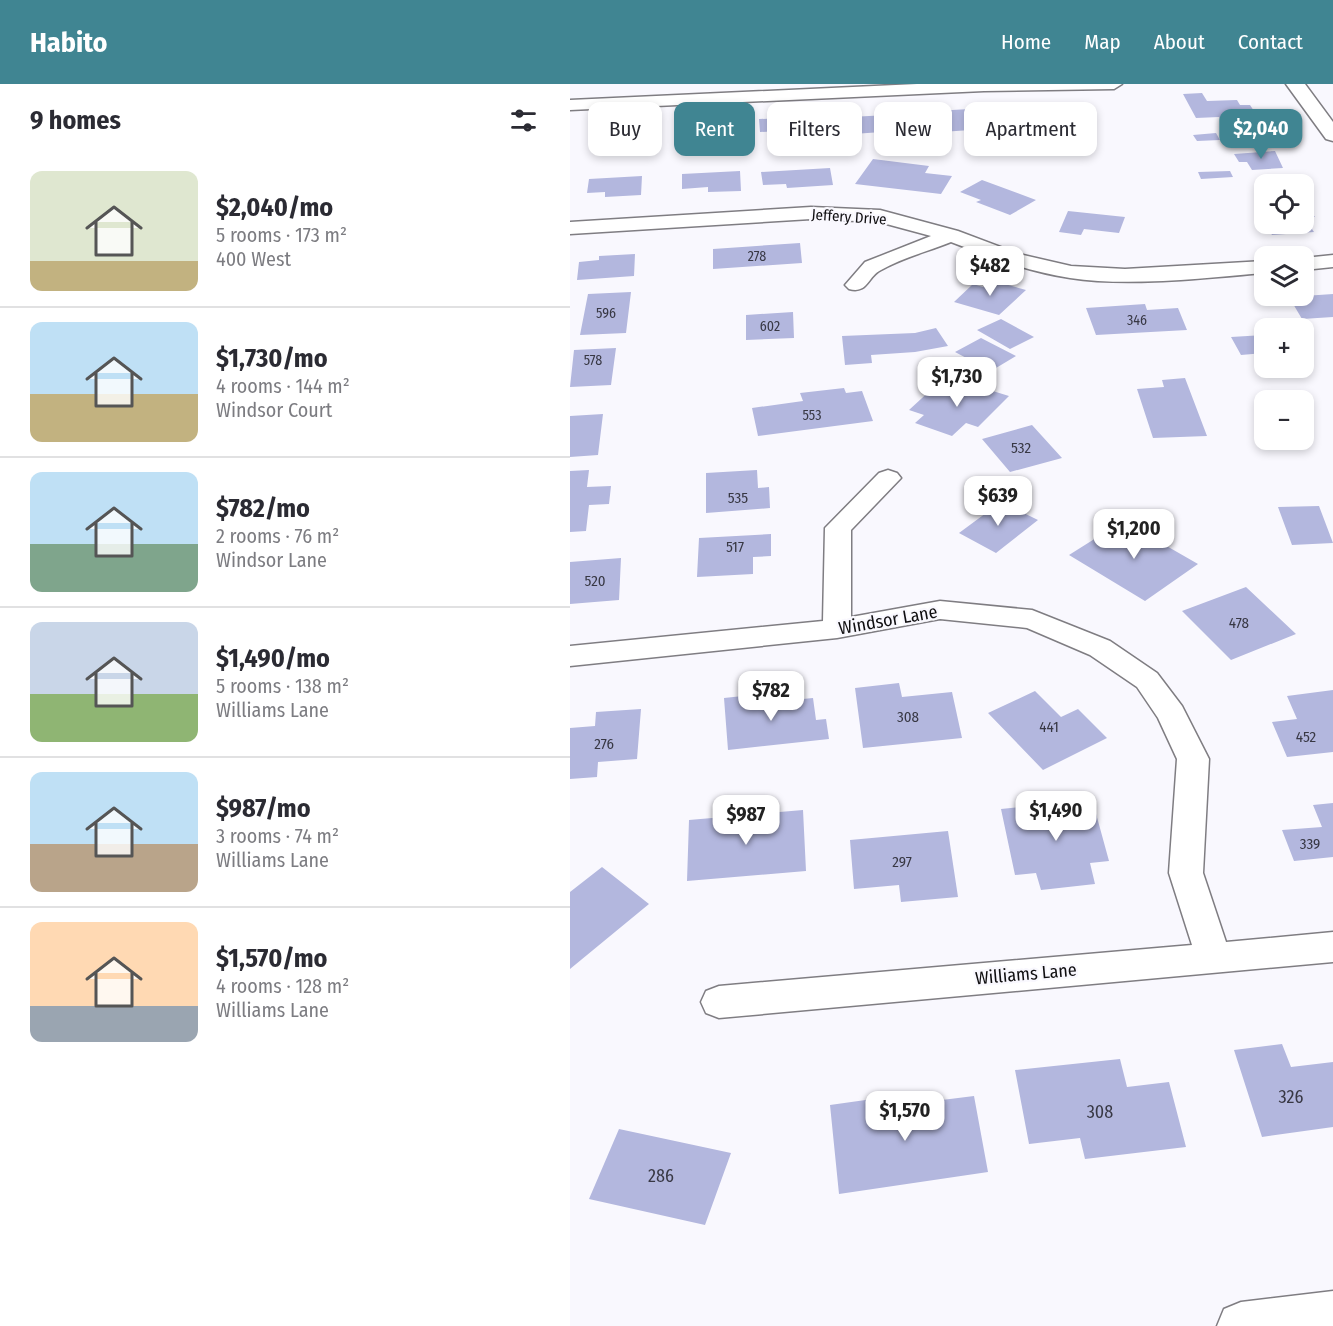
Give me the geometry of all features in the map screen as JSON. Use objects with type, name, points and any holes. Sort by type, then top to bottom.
[{"type":"main road","points":[[1295,84],[1333,135]]},
{"type":"main road","points":[[1241,1326],[1333,1315]]},
{"type":"street","points":[[570,105],[972,86],[1114,84]]},
{"type":"street","name":"Jeffery Drive","points":[[570,228],[811,213],[880,216],[951,235],[1013,259],[1071,272],[1148,274],[1254,268]]},
{"type":"street","points":[[856,285],[872,266],[951,235]]},
{"type":"street","points":[[1314,263],[1333,261]]},
{"type":"street","points":[[837,629],[838,528],[888,478]]},
{"type":"street","name":"Windsor Lane","points":[[570,656],[837,629],[940,609],[1032,619],[1100,648],[1148,680],[1172,714],[1193,759],[1186,873],[1214,957]]},
{"type":"street","name":"Williams Lane","points":[[720,1002],[1333,947]]},
{"type":"building","points":[[1202,93],[1207,101],[1237,100],[1240,105],[1250,105],[1254,111],[1246,111],[1251,119],[1221,121],[1219,117],[1196,118],[1183,94]]},
{"type":"building","points":[[964,109],[964,130],[952,131],[952,110]]},
{"type":"building","points":[[862,116],[874,116],[874,133],[862,133]]},
{"type":"building","points":[[759,119],[767,119],[767,132],[760,132]]},
{"type":"building","points":[[1216,133],[1220,140],[1197,141],[1193,135]]},
{"type":"building","points":[[1251,133],[1256,142],[1235,143],[1229,134]]},
{"type":"building","points":[[1275,151],[1283,168],[1252,170],[1247,162],[1239,162],[1234,154]]},
{"type":"building","points":[[873,159],[929,166],[925,173],[952,176],[941,194],[855,184]]},
{"type":"building","points":[[830,168],[833,185],[787,188],[786,184],[763,185],[761,172]]},
{"type":"building","points":[[740,171],[741,191],[708,192],[708,187],[682,189],[682,174]]},
{"type":"building","points":[[1230,171],[1233,177],[1201,179],[1198,172]]},
{"type":"building","points":[[642,176],[641,195],[605,197],[605,192],[587,193],[589,179]]},
{"type":"building","points":[[982,180],[1036,200],[1010,215],[976,202],[981,200],[960,192]]},
{"type":"building","points":[[1068,211],[1125,217],[1119,233],[1084,229],[1081,235],[1059,232]]},
{"type":"building","points":[[800,243],[802,263],[713,269],[713,249]]},
{"type":"building","points":[[635,254],[634,276],[577,280],[579,262],[599,260],[599,256]]},
{"type":"building","points":[[991,280],[1026,290],[999,315],[954,302],[973,284],[983,287]]},
{"type":"building","points":[[631,292],[626,333],[580,335],[588,294]]},
{"type":"building","points":[[1333,294],[1333,317],[1301,318],[1294,306],[1314,306],[1314,295]]},
{"type":"building","points":[[1145,304],[1147,310],[1178,308],[1187,330],[1096,335],[1086,308]]},
{"type":"building","points":[[793,312],[794,338],[746,340],[746,315]]},
{"type":"building","points":[[1001,319],[1034,337],[1010,349],[977,330]]},
{"type":"building","points":[[936,328],[948,346],[915,352],[871,355],[872,363],[845,365],[842,336],[915,333]]},
{"type":"building","points":[[1254,336],[1254,354],[1241,355],[1231,337]]},
{"type":"building","points":[[981,338],[1016,356],[991,371],[955,352]]},
{"type":"building","points":[[616,348],[611,385],[570,387],[574,350]]},
{"type":"building","points":[[1185,378],[1207,436],[1153,438],[1137,389],[1164,387],[1162,380]]},
{"type":"building","points":[[970,384],[1009,396],[978,427],[966,423],[952,436],[915,423],[924,415],[909,410],[934,387],[958,395]]},
{"type":"building","points":[[844,388],[846,393],[862,391],[873,421],[758,436],[752,408],[803,401],[800,393]]},
{"type":"building","points":[[603,414],[598,455],[570,457],[570,416]]},
{"type":"building","points":[[1032,425],[1062,458],[1010,472],[982,439]]},
{"type":"building","points":[[589,470],[587,487],[611,486],[609,504],[589,505],[586,531],[570,532],[570,471]]},
{"type":"building","points":[[757,470],[758,488],[769,487],[770,508],[706,513],[706,473]]},
{"type":"building","points":[[1001,502],[1038,520],[996,553],[959,533]]},
{"type":"building","points":[[1319,506],[1333,543],[1292,545],[1278,507]]},
{"type":"building","points":[[1123,521],[1198,564],[1145,601],[1069,555]]},
{"type":"building","points":[[771,534],[771,556],[753,557],[753,574],[697,577],[699,538]]},
{"type":"building","points":[[621,558],[619,600],[570,604],[570,562]]},
{"type":"building","points":[[1246,587],[1296,634],[1231,660],[1182,611]]},
{"type":"building","points":[[899,683],[902,697],[952,692],[962,738],[863,748],[855,688]]},
{"type":"building","points":[[1333,690],[1333,752],[1287,757],[1272,722],[1297,719],[1287,696]]},
{"type":"building","points":[[1035,691],[1061,717],[1078,709],[1107,738],[1043,770],[988,713]]},
{"type":"building","points":[[772,693],[772,702],[813,698],[816,720],[826,719],[829,739],[728,750],[724,698]]},
{"type":"building","points":[[641,709],[637,759],[598,762],[597,777],[570,779],[570,728],[595,726],[596,712]]},
{"type":"building","points":[[1092,799],[1109,861],[1090,863],[1095,884],[1041,890],[1036,873],[1015,875],[1001,809]]},
{"type":"building","points":[[1333,803],[1333,857],[1294,861],[1282,830],[1322,827],[1313,805]]},
{"type":"building","points":[[803,810],[806,871],[687,881],[689,820]]},
{"type":"building","points":[[948,831],[958,897],[901,902],[899,885],[854,889],[850,840]]},
{"type":"building","points":[[602,867],[649,904],[570,969],[570,892]]},
{"type":"building","points":[[1282,1044],[1291,1067],[1333,1062],[1333,1127],[1262,1137],[1234,1050]]},
{"type":"building","points":[[1120,1059],[1127,1087],[1169,1082],[1186,1147],[1085,1159],[1080,1138],[1029,1144],[1015,1070]]},
{"type":"building","points":[[901,1095],[902,1105],[974,1096],[988,1172],[839,1194],[830,1105]]},
{"type":"building","points":[[619,1129],[731,1153],[705,1225],[589,1199]]}]
